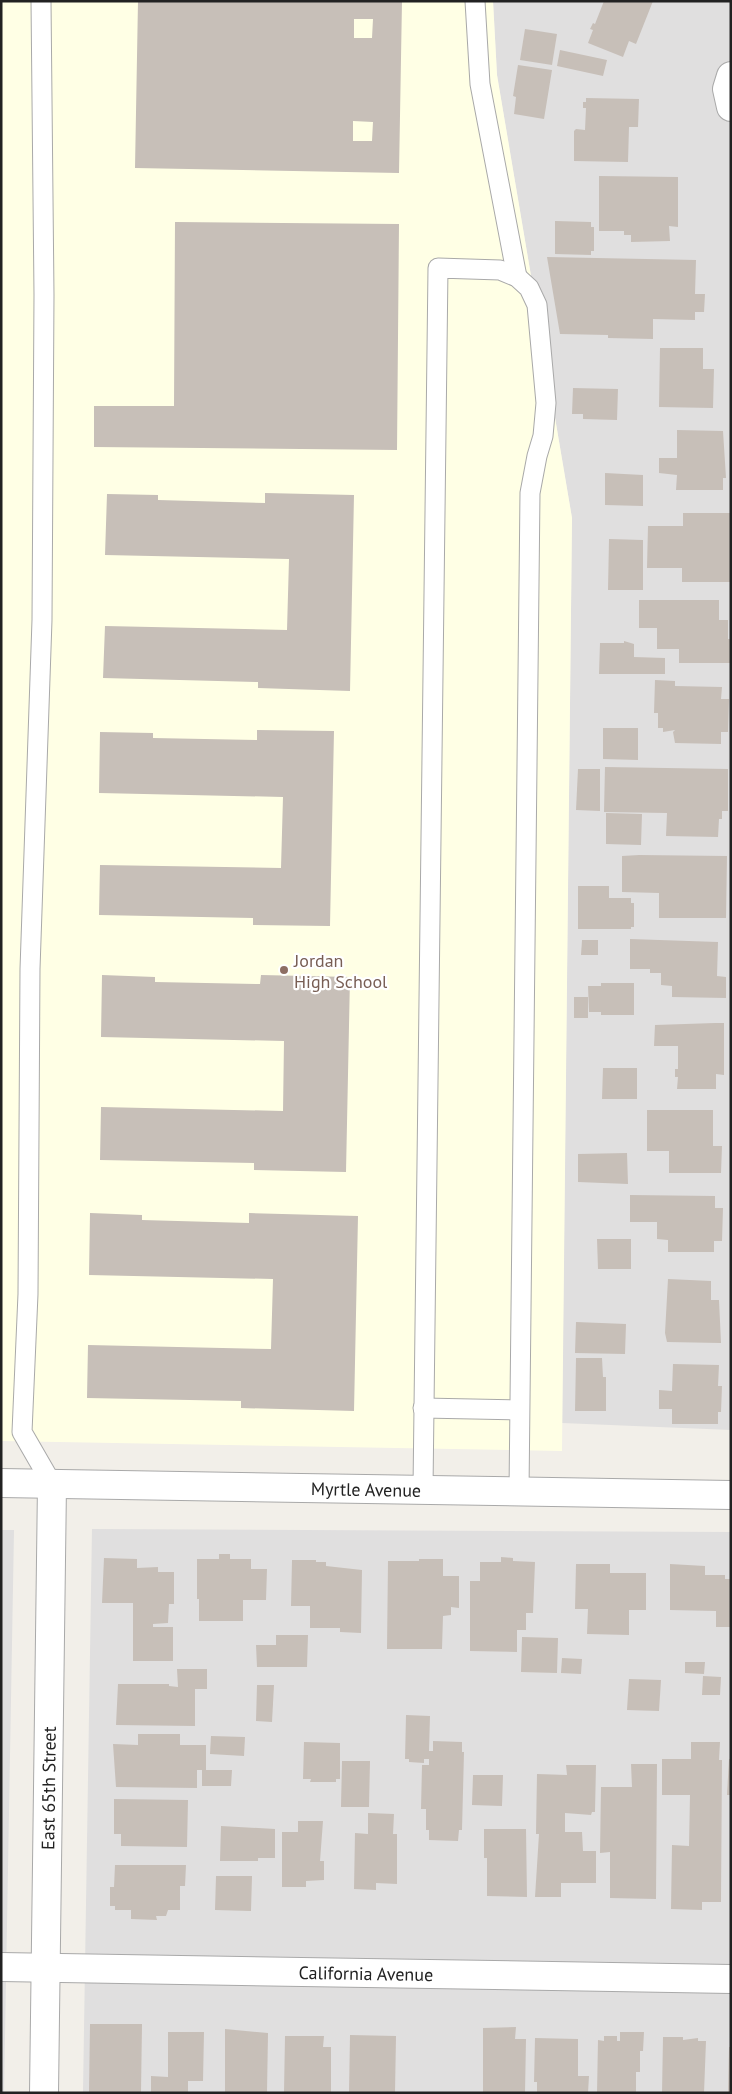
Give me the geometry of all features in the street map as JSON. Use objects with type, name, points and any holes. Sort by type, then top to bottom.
[{"type":"street","points":[[731,76],[728,89],[731,107]]},
{"type":"street","name":"Myrtle Avenue","points":[[1,1483],[731,1495]]},
{"type":"street","name":"East 65th Street","points":[[44,2093],[52,1484]]},
{"type":"street","name":"California Avenue","points":[[1,1968],[731,1979]]},
{"type":"lane","points":[[41,1],[44,295],[42,620],[30,969],[28,1294],[22,1432],[52,1484]]},
{"type":"lane","points":[[475,1],[480,84],[517,277]]},
{"type":"lane","points":[[423,1489],[438,268],[500,270],[517,277],[529,288],[537,305],[546,403],[543,436],[530,493],[519,1491]]},
{"type":"lane","points":[[423,1408],[519,1410]]},
{"type":"shaded area","name":"Jordan High School","points":[[1,1],[493,1],[497,75],[572,518],[562,1451],[1,1441]]},
{"type":"shaded area","points":[[493,1],[731,1],[731,1430],[562,1423],[572,518],[497,75]]},
{"type":"shaded area","points":[[92,1529],[731,1532],[731,2093],[83,2093]]},
{"type":"shaded area","points":[[1,1530],[14,1530],[4,2093],[1,2093]]},
{"type":"building","points":[[138,1],[402,1],[399,173],[135,168]],"holes":[[[354,19],[373,19],[372,38],[354,38]],[[353,121],[373,122],[372,141],[353,141]]]},
{"type":"building","points":[[604,1],[653,1],[636,44],[629,41],[623,57],[588,43],[593,30],[590,29],[593,23],[595,24]]},
{"type":"building","points":[[525,29],[557,34],[552,65],[520,60]]},
{"type":"building","points":[[560,50],[607,60],[603,76],[557,66]]},
{"type":"building","points":[[518,65],[552,70],[544,119],[514,114],[516,97],[513,96]]},
{"type":"building","points":[[586,98],[639,99],[638,127],[629,127],[628,162],[574,161],[574,131],[576,129],[585,130],[586,108],[583,108],[583,102],[586,102]]},
{"type":"building","points":[[599,176],[678,177],[678,227],[669,226],[670,241],[631,242],[631,235],[624,235],[624,231],[599,231]]},
{"type":"building","points":[[555,221],[591,222],[591,227],[594,227],[594,251],[591,251],[591,255],[555,254]]},
{"type":"building","points":[[175,222],[399,224],[397,450],[94,447],[94,406],[174,406]]},
{"type":"building","points":[[547,257],[696,260],[695,294],[705,294],[704,312],[695,312],[695,320],[653,319],[653,339],[608,338],[608,335],[560,334]]},
{"type":"building","points":[[660,348],[703,348],[703,369],[714,369],[713,408],[659,407]]},
{"type":"building","points":[[573,388],[618,389],[617,420],[583,419],[583,414],[572,414]]},
{"type":"building","points":[[677,430],[723,431],[726,478],[723,478],[723,490],[676,490],[677,475],[659,473],[659,458],[677,458]]},
{"type":"building","points":[[605,473],[643,475],[643,506],[605,505]]},
{"type":"building","points":[[265,493],[354,495],[350,691],[258,688],[258,682],[103,678],[105,626],[287,630],[289,559],[105,555],[107,494],[158,495],[158,500],[265,503]]},
{"type":"building","points":[[683,513],[731,513],[731,582],[682,582],[682,568],[647,568],[648,526],[683,526]]},
{"type":"building","points":[[609,539],[643,540],[643,590],[608,590]]},
{"type":"building","points":[[639,600],[719,600],[719,620],[728,620],[728,639],[731,639],[730,663],[679,663],[679,649],[657,649],[657,628],[639,628]]},
{"type":"building","points":[[624,641],[634,644],[634,657],[665,658],[665,674],[599,674],[600,643],[624,643]]},
{"type":"building","points":[[655,680],[675,681],[675,686],[722,687],[721,699],[729,699],[728,732],[721,732],[721,744],[675,743],[673,732],[675,730],[663,732],[663,728],[658,728],[658,713],[654,713]]},
{"type":"building","points":[[603,728],[638,728],[638,760],[603,759]]},
{"type":"building","points":[[257,730],[334,731],[330,926],[253,925],[253,918],[99,915],[100,865],[281,868],[283,797],[99,793],[100,732],[153,733],[153,738],[257,740]]},
{"type":"building","points":[[605,767],[728,769],[728,811],[722,811],[722,819],[719,819],[718,837],[666,836],[667,813],[604,812]]},
{"type":"building","points":[[578,769],[600,769],[600,811],[576,810]]},
{"type":"building","points":[[606,813],[642,814],[641,845],[606,844]]},
{"type":"building","points":[[622,856],[727,856],[726,918],[659,918],[659,893],[622,892]]},
{"type":"building","points":[[578,886],[609,886],[609,898],[631,898],[631,903],[634,903],[634,927],[631,927],[631,929],[578,929]]},
{"type":"building","points":[[630,939],[718,942],[717,976],[726,977],[726,998],[672,997],[672,986],[661,985],[661,973],[650,973],[650,969],[630,969]]},
{"type":"building","points":[[582,940],[598,940],[598,955],[581,955]]},
{"type":"building","points":[[102,975],[155,977],[155,982],[260,984],[261,975],[350,977],[346,1172],[254,1170],[254,1163],[100,1160],[101,1107],[283,1111],[284,1041],[101,1037]]},
{"type":"building","points":[[601,983],[634,983],[634,1015],[601,1015],[601,1012],[589,1012],[588,986],[601,986]]},
{"type":"building","points":[[574,997],[588,997],[588,1018],[574,1018]]},
{"type":"building","points":[[724,1023],[724,1075],[716,1074],[716,1089],[677,1089],[678,1077],[675,1077],[675,1069],[678,1069],[678,1046],[654,1046],[655,1025]]},
{"type":"building","points":[[603,1068],[637,1068],[637,1099],[602,1099]]},
{"type":"building","points":[[647,1110],[713,1110],[713,1146],[722,1146],[721,1173],[669,1173],[669,1151],[647,1151]]},
{"type":"building","points":[[627,1153],[628,1184],[578,1182],[578,1154]]},
{"type":"building","points":[[630,1195],[715,1196],[715,1208],[723,1208],[722,1241],[714,1241],[714,1252],[668,1252],[668,1240],[657,1239],[657,1222],[630,1222]]},
{"type":"building","points":[[90,1213],[142,1215],[142,1220],[249,1223],[249,1213],[358,1216],[354,1411],[241,1408],[241,1401],[87,1398],[88,1345],[271,1349],[273,1279],[89,1275]]},
{"type":"building","points":[[597,1239],[631,1239],[631,1269],[598,1269]]},
{"type":"building","points":[[668,1279],[711,1281],[711,1300],[719,1300],[721,1343],[667,1342],[665,1333]]},
{"type":"building","points":[[576,1322],[626,1324],[625,1354],[575,1353]]},
{"type":"building","points":[[576,1358],[602,1358],[603,1377],[606,1377],[606,1411],[575,1411]]},
{"type":"building","points":[[673,1364],[719,1365],[718,1386],[722,1386],[721,1412],[718,1412],[718,1424],[672,1424],[672,1409],[659,1409],[659,1390],[672,1391]]},
{"type":"building","points":[[219,1554],[230,1554],[230,1559],[251,1559],[251,1569],[267,1569],[266,1600],[243,1600],[243,1621],[199,1621],[197,1559],[219,1559]]},
{"type":"building","points":[[501,1557],[513,1558],[513,1561],[535,1562],[533,1613],[526,1613],[526,1630],[517,1630],[517,1652],[470,1651],[470,1581],[480,1581],[480,1562],[501,1562]]},
{"type":"building","points":[[104,1558],[137,1559],[137,1568],[158,1567],[158,1572],[174,1572],[174,1604],[169,1604],[168,1623],[153,1624],[153,1627],[173,1627],[173,1661],[133,1661],[133,1603],[102,1603]]},
{"type":"building","points":[[419,1559],[443,1559],[443,1576],[459,1576],[459,1608],[451,1607],[451,1615],[443,1616],[442,1649],[387,1649],[388,1561],[419,1561]]},
{"type":"building","points":[[292,1560],[316,1560],[316,1562],[326,1562],[326,1566],[362,1570],[361,1633],[340,1632],[340,1628],[310,1628],[310,1606],[291,1606]]},
{"type":"building","points":[[576,1564],[610,1564],[610,1573],[646,1573],[646,1610],[629,1610],[629,1635],[587,1634],[588,1609],[575,1609]]},
{"type":"building","points":[[670,1564],[705,1566],[705,1575],[725,1575],[725,1579],[731,1579],[731,1627],[716,1627],[716,1611],[670,1610]]},
{"type":"building","points":[[276,1635],[308,1635],[307,1667],[257,1667],[256,1645],[276,1645]]},
{"type":"building","points":[[522,1637],[558,1638],[557,1673],[521,1672]]},
{"type":"building","points":[[562,1658],[582,1659],[581,1674],[561,1673]]},
{"type":"building","points":[[685,1662],[705,1662],[704,1674],[685,1673]]},
{"type":"building","points":[[177,1669],[207,1669],[207,1689],[195,1689],[195,1726],[116,1725],[118,1684],[169,1684],[169,1686],[178,1687]]},
{"type":"building","points":[[703,1676],[721,1677],[720,1695],[702,1695]]},
{"type":"building","points":[[629,1679],[661,1680],[659,1711],[627,1710]]},
{"type":"building","points":[[257,1685],[274,1685],[272,1722],[256,1721]]},
{"type":"building","points":[[406,1715],[430,1716],[429,1751],[433,1751],[433,1741],[462,1742],[462,1752],[464,1752],[462,1830],[459,1830],[458,1841],[429,1840],[429,1830],[426,1830],[426,1809],[421,1809],[422,1765],[429,1765],[429,1759],[424,1759],[424,1763],[409,1762],[409,1759],[405,1759]]},
{"type":"building","points":[[138,1734],[180,1734],[180,1745],[206,1745],[206,1770],[232,1770],[231,1786],[202,1786],[202,1770],[197,1770],[197,1788],[116,1787],[113,1744],[138,1745]]},
{"type":"building","points":[[211,1736],[245,1737],[244,1756],[210,1754]]},
{"type":"building","points":[[304,1742],[340,1743],[340,1779],[336,1779],[336,1782],[310,1782],[311,1779],[303,1779]]},
{"type":"building","points":[[691,1742],[720,1742],[719,1760],[722,1760],[721,1902],[702,1902],[702,1910],[671,1909],[672,1845],[689,1846],[690,1795],[662,1795],[662,1759],[691,1759]]},
{"type":"building","points":[[729,1759],[731,1759],[731,1795],[727,1795]]},
{"type":"building","points":[[342,1761],[370,1761],[369,1807],[341,1807]]},
{"type":"building","points":[[631,1764],[657,1764],[656,1899],[610,1898],[610,1852],[600,1853],[601,1787],[632,1787]]},
{"type":"building","points":[[566,1765],[596,1765],[595,1812],[592,1812],[591,1815],[565,1813],[565,1832],[582,1832],[583,1851],[596,1851],[596,1883],[561,1883],[561,1897],[535,1897],[539,1834],[536,1834],[537,1774],[567,1775]]},
{"type":"building","points":[[473,1775],[503,1775],[502,1806],[472,1805]]},
{"type":"building","points":[[114,1799],[188,1800],[187,1847],[121,1846],[121,1834],[114,1834]]},
{"type":"building","points":[[368,1813],[394,1814],[393,1834],[397,1834],[397,1884],[376,1883],[376,1890],[354,1889],[355,1833],[368,1834]]},
{"type":"building","points":[[298,1821],[323,1821],[320,1861],[324,1861],[324,1880],[306,1881],[306,1887],[282,1887],[282,1832],[298,1832]]},
{"type":"building","points":[[221,1826],[275,1829],[275,1858],[258,1858],[258,1861],[220,1861]]},
{"type":"building","points":[[484,1829],[526,1829],[527,1897],[487,1896],[487,1858],[484,1858]]},
{"type":"building","points":[[115,1865],[186,1865],[185,1886],[180,1886],[180,1910],[168,1910],[166,1916],[156,1916],[157,1920],[131,1919],[131,1910],[115,1910],[115,1906],[110,1906],[110,1887],[114,1887]]},
{"type":"building","points":[[216,1876],[252,1876],[251,1911],[215,1910]]},
{"type":"building","points":[[90,2024],[142,2024],[141,2093],[89,2093]]},
{"type":"building","points":[[516,2027],[515,2039],[526,2039],[525,2093],[483,2093],[483,2028]]},
{"type":"building","points":[[225,2029],[268,2033],[267,2093],[225,2093]]},
{"type":"building","points":[[168,2032],[204,2032],[203,2081],[188,2081],[188,2093],[151,2093],[151,2076],[168,2077]]},
{"type":"building","points":[[620,2032],[644,2032],[643,2051],[640,2051],[640,2072],[636,2072],[636,2093],[597,2093],[598,2040],[604,2041],[604,2036],[617,2036],[617,2041],[620,2041]]},
{"type":"building","points":[[350,2035],[396,2036],[395,2093],[349,2093]]},
{"type":"building","points":[[285,2036],[324,2036],[323,2047],[331,2047],[331,2093],[284,2092]]},
{"type":"building","points":[[663,2037],[683,2037],[683,2040],[698,2038],[698,2041],[706,2041],[704,2093],[662,2093]]},
{"type":"building","points":[[535,2038],[578,2039],[578,2076],[589,2076],[588,2093],[537,2093],[537,2082],[534,2082]]},
{"type":"building","points":[[729,2047],[731,2047],[731,2093],[728,2093]]},
{"type":"place","name":"Jordan High School","points":[[284,970]]}]
